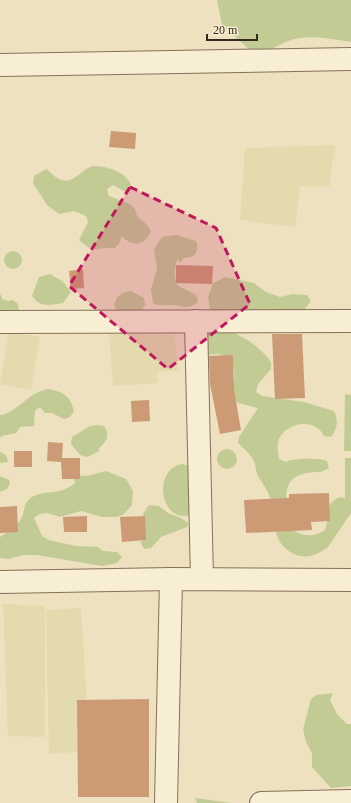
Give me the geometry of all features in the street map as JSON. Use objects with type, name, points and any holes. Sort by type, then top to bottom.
[{"type":"street","points":[[0,65],[351,59]]},
{"type":"street","points":[[0,322],[351,320]]},
{"type":"street","points":[[196,321],[202,579]]},
{"type":"street","points":[[166,803],[171,578]]},
{"type":"street","points":[[0,582],[171,578],[351,580]]},
{"type":"street","points":[[261,803],[351,801]]},
{"type":"highlighted area","points":[[130,187],[216,228],[250,304],[168,369],[69,286]]},
{"type":"shaded area","points":[[335,145],[329,187],[300,186],[295,227],[240,220],[245,148]]},
{"type":"shaded area","points":[[9,331],[40,337],[31,390],[0,384]]},
{"type":"shaded area","points":[[109,334],[174,335],[179,370],[157,372],[158,383],[113,386]]},
{"type":"shaded area","points":[[3,604],[45,606],[45,737],[8,736]]},
{"type":"shaded area","points":[[81,608],[90,751],[49,754],[46,610]]},
{"type":"green space","points":[[217,0],[351,0],[351,42],[306,37],[291,40],[273,48],[253,53],[222,25]]},
{"type":"green space","points":[[93,166],[112,169],[128,179],[132,190],[126,192],[113,185],[107,189],[109,196],[130,204],[135,209],[137,216],[148,226],[151,232],[148,237],[141,242],[129,242],[121,236],[120,242],[115,248],[89,248],[79,240],[88,222],[86,216],[74,211],[59,214],[47,205],[33,183],[34,176],[46,169],[57,178],[64,181],[73,179]]},
{"type":"green space","points":[[176,235],[196,241],[197,245],[196,254],[188,258],[184,258],[179,263],[178,258],[175,268],[177,285],[196,295],[198,302],[188,307],[153,303],[151,289],[157,269],[154,249],[162,237]]},
{"type":"green space","points":[[13,251],[19,254],[22,260],[19,266],[13,269],[7,266],[4,260],[7,254]]},
{"type":"green space","points":[[50,274],[62,281],[71,292],[63,303],[46,305],[38,302],[32,296],[39,277]]},
{"type":"green space","points":[[225,277],[254,283],[266,292],[280,297],[293,294],[307,295],[311,301],[303,312],[220,319],[210,310],[208,297],[213,283]]},
{"type":"green space","points":[[131,291],[144,298],[145,305],[141,311],[120,314],[114,306],[116,300],[125,292]]},
{"type":"green space","points":[[0,293],[2,299],[8,301],[13,300],[18,304],[19,311],[0,327]]},
{"type":"green space","points":[[198,329],[233,331],[252,343],[264,353],[271,362],[271,369],[258,384],[256,392],[262,396],[304,402],[334,411],[337,425],[331,437],[324,436],[315,427],[303,424],[296,425],[284,432],[279,439],[278,445],[279,459],[286,462],[306,459],[327,461],[329,468],[321,472],[311,472],[298,476],[291,481],[288,488],[286,496],[288,513],[293,530],[305,535],[317,534],[325,530],[330,505],[336,499],[342,497],[345,499],[345,458],[351,458],[351,513],[328,547],[321,552],[309,556],[297,555],[288,551],[278,538],[273,521],[268,492],[256,472],[255,464],[252,458],[238,443],[239,437],[258,408],[238,403],[233,398],[234,373],[231,359],[218,354],[204,355]]},
{"type":"green space","points":[[48,389],[58,391],[68,398],[74,411],[70,417],[64,419],[52,413],[45,413],[40,407],[35,411],[34,426],[20,427],[16,433],[2,436],[0,438],[0,415],[11,411],[34,394]]},
{"type":"green space","points":[[345,394],[351,395],[351,451],[344,451]]},
{"type":"green space","points":[[90,426],[104,426],[107,433],[107,439],[98,450],[100,451],[87,457],[80,455],[71,444],[72,437]]},
{"type":"green space","points":[[227,449],[234,452],[237,459],[234,466],[227,469],[220,466],[217,459],[220,452]]},
{"type":"green space","points":[[0,452],[6,455],[8,462],[0,463]]},
{"type":"green space","points":[[183,464],[191,467],[193,514],[182,516],[173,512],[167,505],[163,485],[166,475],[173,468]]},
{"type":"green space","points":[[106,471],[126,479],[133,491],[132,505],[123,515],[116,517],[102,517],[81,511],[60,517],[47,513],[40,514],[34,518],[42,536],[49,540],[76,546],[98,547],[103,551],[117,552],[122,557],[117,563],[102,566],[37,555],[23,555],[9,559],[0,558],[0,537],[19,522],[29,499],[42,493],[63,490],[69,487],[75,483],[73,475],[87,476]]},
{"type":"green space","points":[[0,476],[9,480],[10,483],[7,489],[0,492]]},
{"type":"green space","points":[[149,505],[159,506],[168,513],[181,518],[188,523],[187,527],[161,537],[151,548],[144,549],[141,543],[145,529],[143,514]]},
{"type":"green space","points":[[333,693],[330,700],[337,714],[347,724],[351,724],[351,786],[331,788],[312,767],[312,753],[306,742],[303,729],[311,699],[316,695]]},
{"type":"green space","points":[[195,798],[231,803],[197,803]]},
{"type":"building","points":[[111,131],[136,133],[135,149],[109,147]]},
{"type":"building","points":[[176,265],[213,266],[212,284],[176,283]]},
{"type":"building","points":[[83,269],[84,288],[71,289],[69,271]]},
{"type":"building","points":[[272,334],[302,334],[305,398],[275,399]]},
{"type":"building","points":[[233,355],[234,390],[241,430],[220,434],[210,384],[209,356]]},
{"type":"building","points":[[149,400],[150,421],[132,422],[131,401]]},
{"type":"building","points":[[48,442],[63,443],[62,458],[80,458],[80,479],[62,479],[61,462],[47,461]]},
{"type":"building","points":[[14,451],[32,451],[32,467],[14,467]]},
{"type":"building","points":[[329,493],[330,521],[311,522],[312,530],[246,533],[244,500],[289,498],[289,494]]},
{"type":"building","points":[[17,506],[18,532],[0,533],[0,507]]},
{"type":"building","points":[[87,516],[87,532],[64,532],[63,517]]},
{"type":"building","points":[[145,516],[146,540],[122,542],[120,517]]},
{"type":"building","points":[[149,699],[149,797],[78,797],[77,700]]}]
